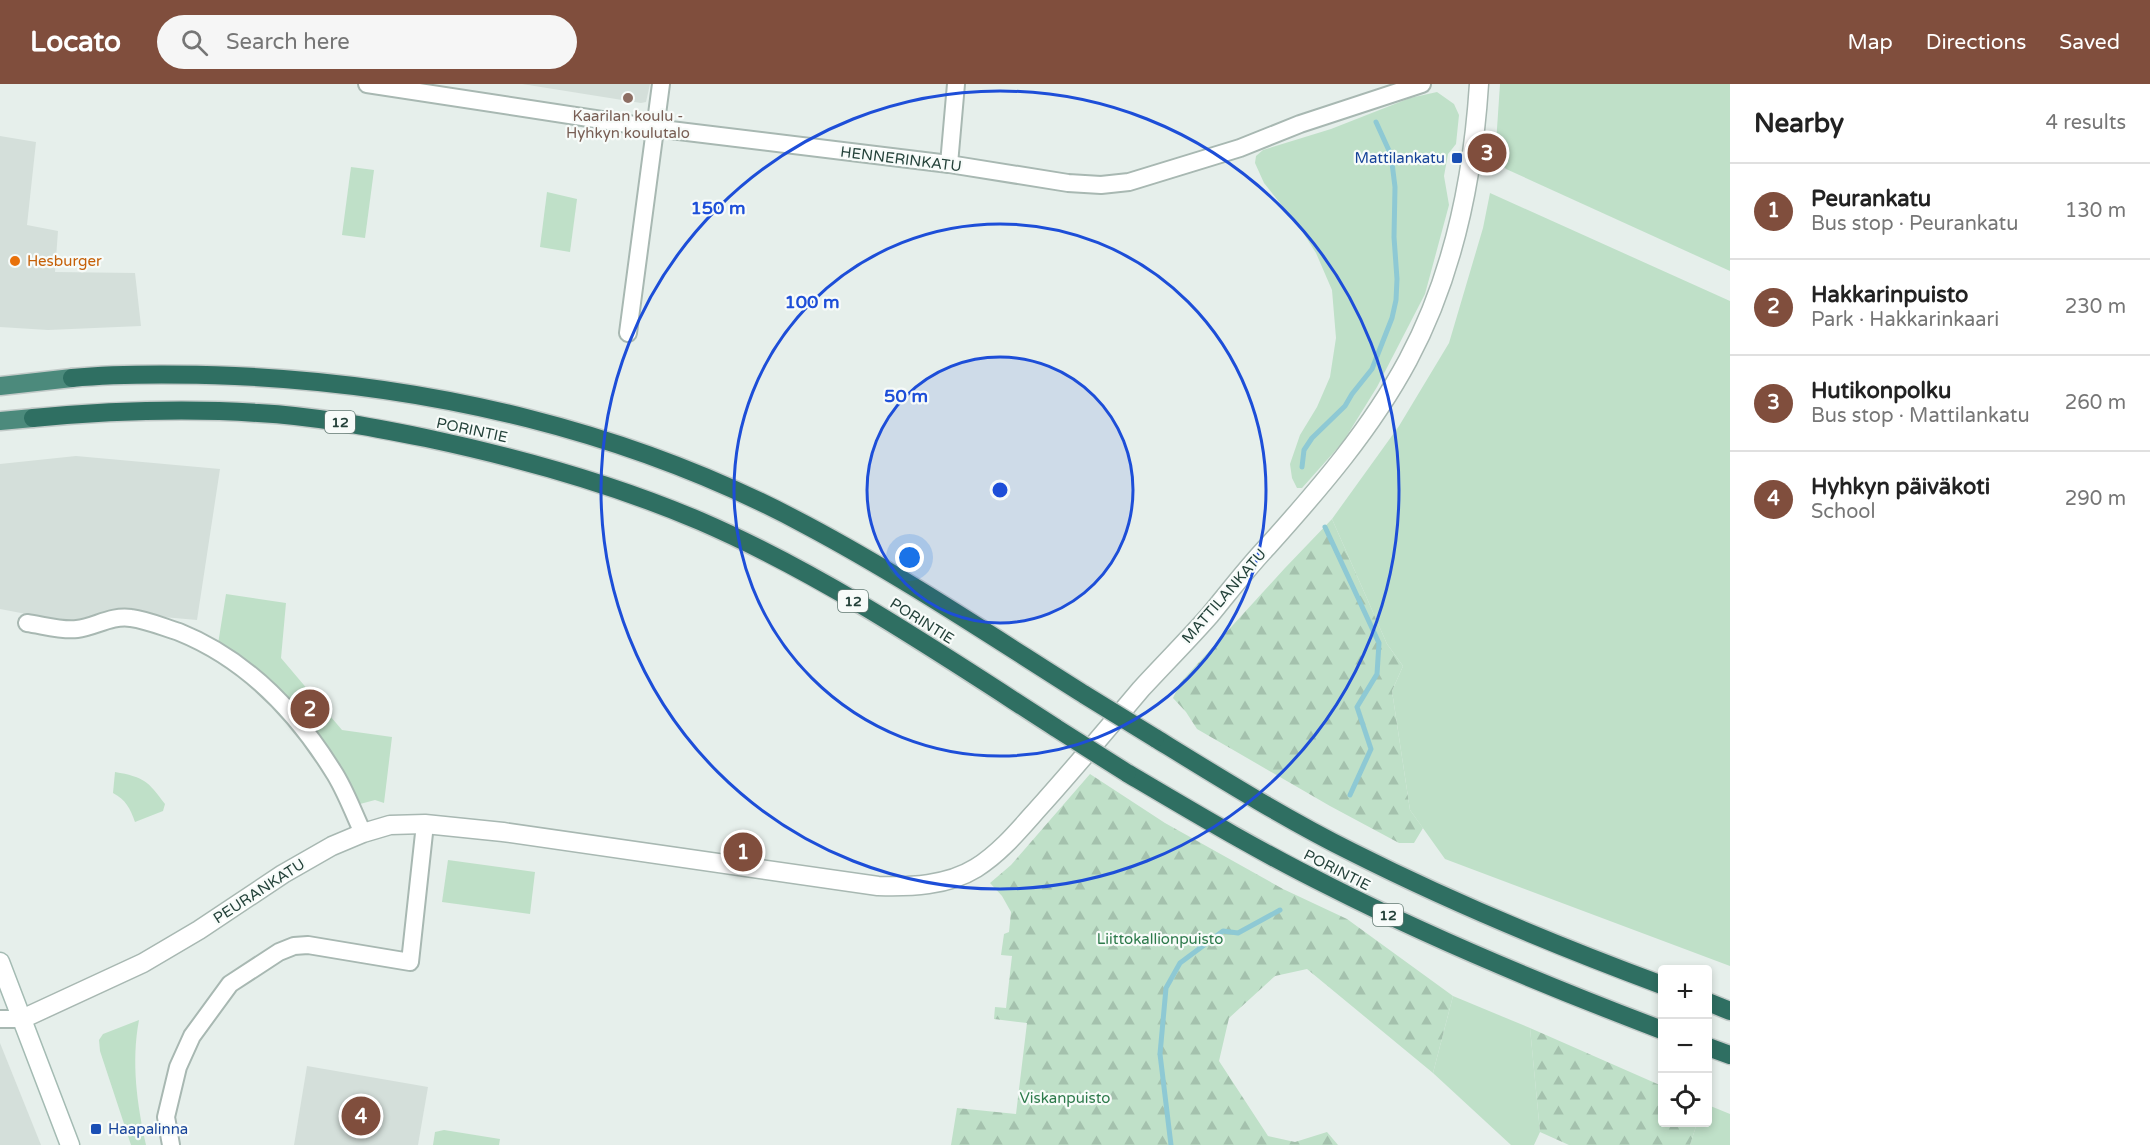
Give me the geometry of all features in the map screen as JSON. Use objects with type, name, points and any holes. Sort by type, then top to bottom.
[{"type":"highway","name":"PORINTIE","points":[[0,386],[141,373],[331,383],[393,390],[570,429],[649,456],[728,487],[805,524],[903,580],[1251,797],[1352,852],[1469,908],[1658,984]]},
{"type":"highway","name":"PORINTIE","points":[[0,421],[124,411],[259,413],[378,428],[496,453],[560,469],[638,496],[702,522],[777,559],[886,619],[1127,773],[1230,834],[1329,887],[1452,945],[1658,1028]]},
{"type":"highway","points":[[1712,1004],[1730,1011]]},
{"type":"highway","points":[[1712,1049],[1730,1055]]},
{"type":"street","name":"HENNERINKATU","points":[[367,84],[654,128],[949,164],[1068,183],[1101,184],[1129,182],[1240,148],[1300,124],[1422,84]]},
{"type":"street","points":[[628,333],[661,84]]},
{"type":"street","points":[[949,164],[956,84]]},
{"type":"street","name":"MATTILANKATU","points":[[1002,848],[1304,507],[1353,447],[1382,405],[1409,358],[1434,305],[1452,247],[1474,148],[1479,84]]},
{"type":"street","points":[[27,623],[77,629],[105,620],[129,617],[162,626],[201,641],[226,655],[247,670],[293,714],[334,772],[363,832]]},
{"type":"street","points":[[171,1145],[166,1118],[178,1067],[192,1036],[230,984],[279,952],[294,946],[308,945],[410,962],[425,824]]},
{"type":"street","name":"PEURANKATU","points":[[22,1019],[143,963],[199,930],[301,863],[363,832],[390,825],[425,824],[503,832],[878,886],[910,887],[955,876],[974,870],[1002,848]]},
{"type":"street","points":[[0,962],[70,1145]]},
{"type":"street","points":[[0,1019],[22,1019]]},
{"type":"shaded area","name":"Kaarilan koulu - Hyhkyn koulutalo","points":[[522,84],[650,84],[646,102],[641,103]]},
{"type":"shaded area","points":[[0,136],[36,142],[27,225],[58,231],[55,272],[135,273],[141,326],[48,330],[0,327]]},
{"type":"shaded area","points":[[76,456],[220,469],[197,620],[106,612],[68,622],[0,609],[0,464]]},
{"type":"shaded area","points":[[0,1043],[41,1145],[0,1145]]},
{"type":"shaded area","points":[[307,1066],[428,1087],[418,1145],[294,1145]]},
{"type":"green space","points":[[1500,84],[1730,84],[1730,271],[1506,169],[1497,159]]},
{"type":"green space","points":[[1437,92],[1454,104],[1459,115],[1456,144],[1448,154],[1444,176],[1449,205],[1425,294],[1377,387],[1343,442],[1302,488],[1297,488],[1292,478],[1290,464],[1300,435],[1317,407],[1330,377],[1336,338],[1332,290],[1316,253],[1302,231],[1264,183],[1255,163],[1256,156],[1263,150],[1331,129],[1410,98]]},
{"type":"green space","points":[[351,167],[374,170],[365,238],[342,235]]},
{"type":"green space","points":[[547,192],[577,199],[570,252],[540,247]]},
{"type":"green space","points":[[1490,193],[1730,301],[1730,966],[1445,859],[1410,810],[1392,691],[1403,666],[1387,644],[1332,519],[1399,426],[1449,343],[1483,228]]},
{"type":"green space","points":[[1332,519],[1387,644],[1403,666],[1392,691],[1410,810],[1423,828],[1414,843],[1399,843],[1197,729],[1173,698],[1180,683]]},
{"type":"green space","points":[[226,594],[286,603],[281,658],[342,730],[392,737],[384,803],[375,800],[360,804],[332,757],[301,714],[263,675],[218,644]]},
{"type":"green space","points":[[115,772],[139,778],[149,785],[165,804],[163,811],[135,822],[127,805],[113,793]]},
{"type":"green space","name":"Liittokallionpuisto","points":[[1090,774],[1165,823],[1283,889],[1347,919],[1453,996],[1433,1073],[1307,969],[1275,976],[1229,1018],[1219,1061],[1268,1136],[1295,1142],[1327,1132],[1338,1145],[951,1145],[957,1108],[1016,1114],[1027,1023],[994,1019],[995,1007],[1006,1008],[1012,956],[1001,955],[1004,934],[1009,932],[1011,912],[1002,896],[990,883],[1011,865]]},
{"type":"green space","points":[[448,860],[535,872],[530,914],[442,902]]},
{"type":"green space","points":[[1453,996],[1530,1028],[1540,1132],[1534,1145],[1511,1145],[1433,1073]]},
{"type":"green space","points":[[139,1020],[135,1067],[146,1145],[131,1145],[100,1051],[99,1040],[103,1034]]},
{"type":"green space","points":[[1530,1028],[1658,1084],[1658,1127],[1696,1127],[1690,1145],[1569,1145],[1540,1132]]},
{"type":"green space","points":[[1712,1107],[1730,1114],[1730,1145],[1690,1145],[1696,1127],[1712,1127]]},
{"type":"green space","points":[[444,1130],[500,1139],[499,1145],[433,1145],[435,1132]]},
{"type":"waterway","points":[[1302,467],[1304,450],[1312,438],[1345,406],[1372,369],[1392,318],[1396,300],[1395,187],[1391,155],[1376,122]]},
{"type":"waterway","points":[[1325,527],[1379,643],[1377,674],[1357,707],[1371,749],[1350,795]]},
{"type":"waterway","points":[[1171,1145],[1160,1054],[1166,988],[1180,963],[1223,931],[1238,933],[1280,910]]},
{"type":"place","name":"Kaarilan koulu - Hyhkyn koulutalo","points":[[628,98]]},
{"type":"place","name":"Hutikonpolku","points":[[1487,153]]},
{"type":"place","name":"Mattilankatu","points":[[1457,158]]},
{"type":"place","name":"Hesburger","points":[[15,261]]},
{"type":"place","name":"Hakkarinpuisto","points":[[310,709]]},
{"type":"place","name":"Peurankatu","points":[[743,852]]},
{"type":"place","name":"Hyhkyn päiväkoti","points":[[361,1116]]},
{"type":"place","name":"Haapalinna","points":[[96,1129]]},
{"type":"park label","name":"Viskanpuisto","points":[[1065,1098]]}]
